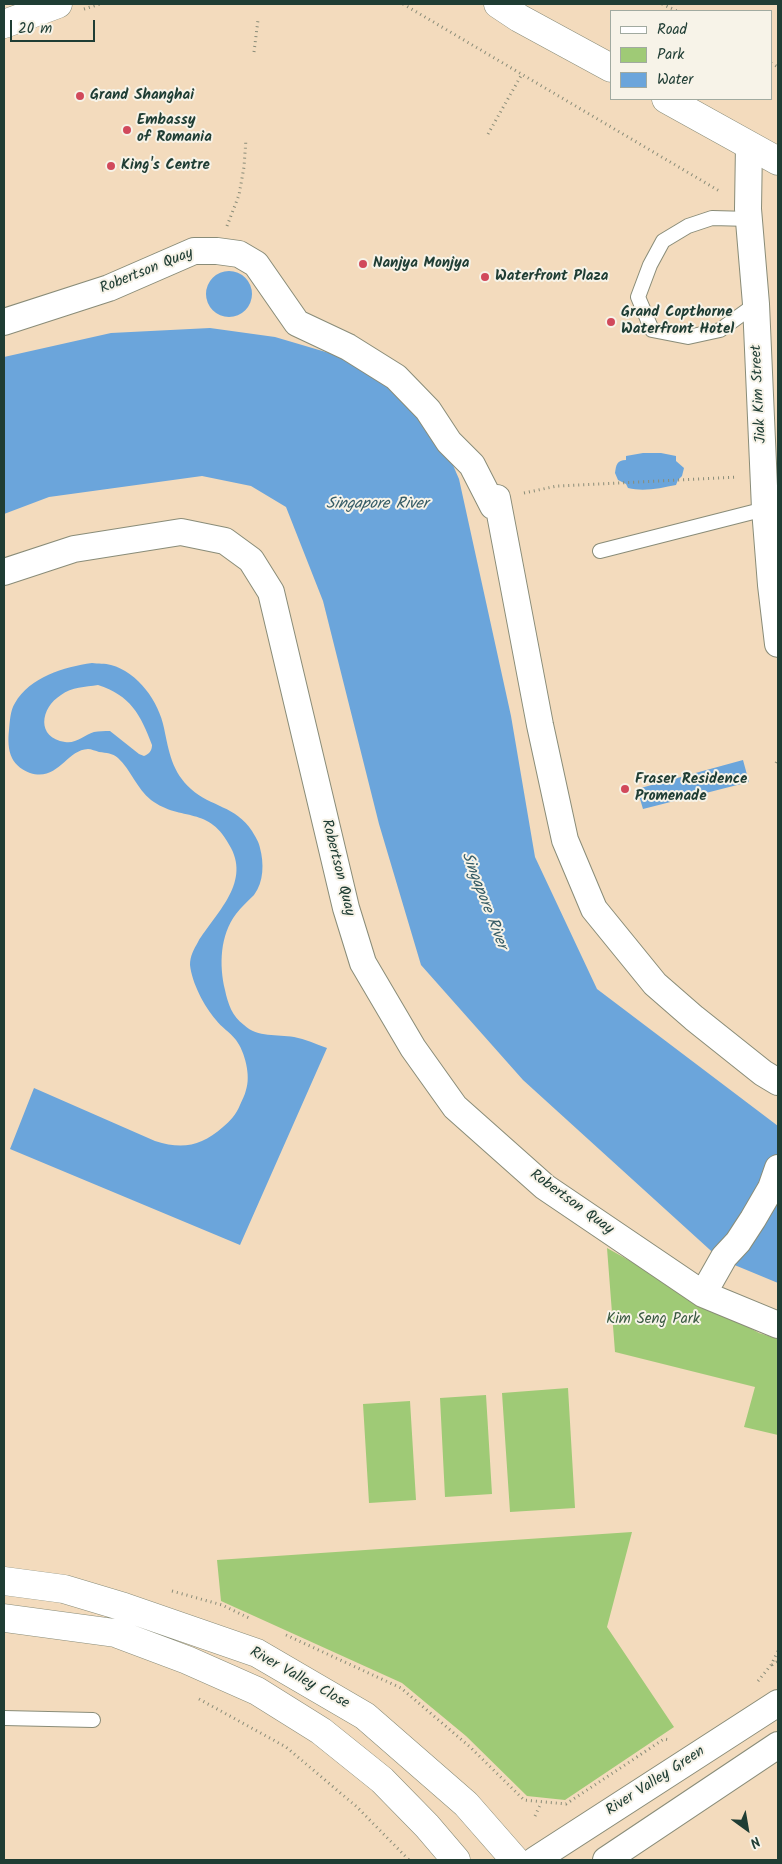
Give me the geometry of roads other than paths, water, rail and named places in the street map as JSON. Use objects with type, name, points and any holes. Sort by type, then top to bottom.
[{"type":"street","points":[[4,24],[58,4]]},
{"type":"street","points":[[498,4],[610,67]]},
{"type":"street","points":[[668,100],[778,161]]},
{"type":"street","name":"Jiak Kim Street","points":[[749,145],[749,214],[756,304],[765,509],[778,644]]},
{"type":"street","name":"Robertson Quay","points":[[4,322],[109,288],[194,251],[217,251],[239,254],[256,264],[297,323],[348,347],[396,377],[428,410],[449,442],[472,465],[492,506],[497,498],[540,725],[565,840],[594,909],[655,984],[763,1073],[778,1082]]},
{"type":"street","name":"Robertson Quay","points":[[4,572],[74,550],[181,532],[225,541],[251,560],[271,592],[346,908],[363,963],[414,1048],[455,1107],[545,1187],[709,1284]]},
{"type":"street","points":[[778,1168],[771,1188],[753,1219],[738,1242],[724,1257],[709,1284],[778,1324]]},
{"type":"street","name":"River Valley Close","points":[[4,1581],[64,1589],[158,1618],[257,1653],[365,1716],[466,1804],[515,1860]]},
{"type":"street","name":"River Valley Close","points":[[4,1618],[115,1633],[187,1660],[257,1691],[321,1731],[382,1780],[427,1826],[456,1860]]},
{"type":"street","name":"River Valley Green","points":[[535,1860],[778,1703]]},
{"type":"street","points":[[606,1860],[778,1745]]},
{"type":"lane","points":[[749,214],[712,218],[688,226],[663,241],[650,265],[638,297],[652,330],[688,337],[720,330],[756,304]]},
{"type":"lane","points":[[600,551],[765,509]]},
{"type":"lane","points":[[4,1718],[93,1720]]},
{"type":"water","points":[[234,271],[246,277],[251,285],[251,303],[246,311],[238,316],[224,317],[212,311],[207,303],[206,289],[212,277],[220,272]]},
{"type":"water","name":"Singapore River","points":[[210,328],[275,337],[336,355],[398,392],[443,442],[459,479],[511,716],[535,857],[597,989],[778,1126],[778,1283],[720,1259],[523,1080],[421,965],[379,824],[323,601],[286,507],[251,486],[202,476],[49,497],[4,514],[4,357],[111,333]]},
{"type":"water","points":[[643,453],[661,453],[676,456],[676,461],[684,468],[682,476],[676,485],[640,490],[628,488],[626,484],[618,480],[615,473],[619,462],[626,460],[626,456]]},
{"type":"water","points":[[92,663],[111,665],[121,669],[130,674],[146,689],[161,718],[172,761],[179,776],[199,795],[239,816],[258,841],[262,866],[260,884],[254,895],[240,909],[231,922],[222,950],[223,980],[234,1014],[244,1025],[255,1032],[298,1038],[327,1048],[240,1245],[10,1149],[34,1088],[155,1141],[183,1146],[207,1138],[228,1122],[238,1109],[245,1094],[247,1084],[246,1064],[242,1051],[236,1040],[218,1023],[207,1008],[196,987],[190,965],[191,956],[205,931],[228,898],[233,886],[236,874],[236,861],[223,834],[214,825],[204,820],[162,807],[151,800],[146,796],[123,763],[111,754],[89,749],[80,751],[55,770],[40,775],[22,769],[13,761],[8,741],[10,716],[13,706],[21,694],[29,686],[49,675],[70,667]],"holes":[[[98,685],[109,689],[126,700],[139,715],[152,745],[151,751],[146,755],[139,754],[110,731],[94,732],[76,741],[65,742],[49,735],[45,729],[45,715],[49,707],[65,692]]]},
{"type":"water","points":[[743,760],[749,782],[643,809],[637,789]]},
{"type":"place","name":"Grand Shanghai","points":[[80,96]]},
{"type":"place","name":"Embassy of Romania","points":[[127,130]]},
{"type":"place","name":"King's Centre","points":[[111,166]]},
{"type":"place","name":"Nanjya Monjya","points":[[363,264]]},
{"type":"place","name":"Waterfront Plaza","points":[[485,277]]},
{"type":"place","name":"Grand Copthorne Waterfront Hotel","points":[[611,322]]},
{"type":"place","name":"Fraser Residence Promenade","points":[[625,789]]},
{"type":"park label","name":"Kim Seng Park","points":[[653,1320]]}]
